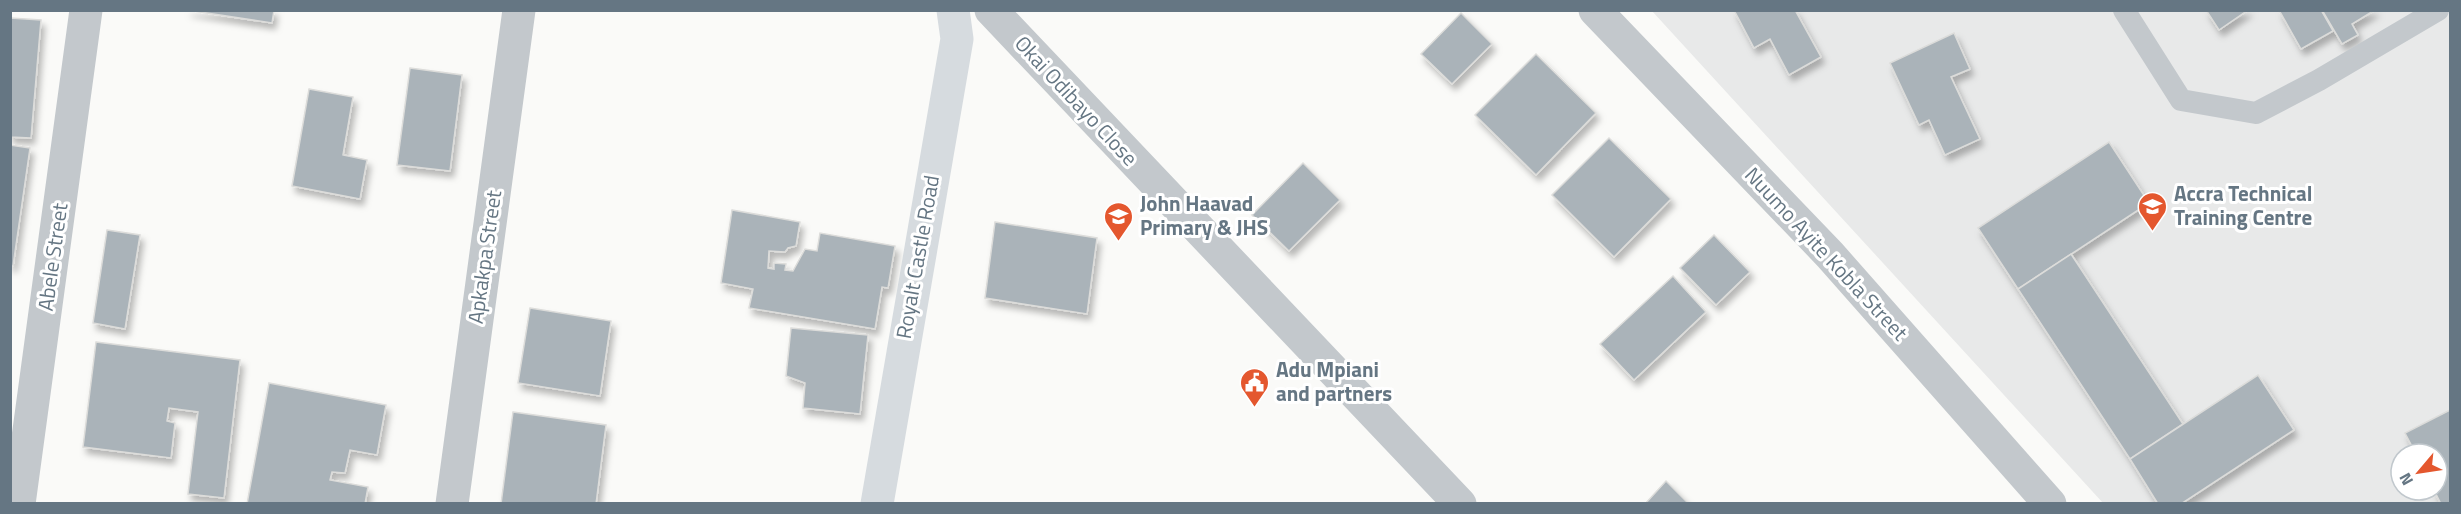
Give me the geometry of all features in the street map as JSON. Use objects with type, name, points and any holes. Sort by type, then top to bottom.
[{"type":"street","name":"Abele Street","points":[[19,504],[86,10]]},
{"type":"street","name":"Apkakpa Street","points":[[452,504],[519,10]]},
{"type":"street","name":"Royalt Castle Road","points":[[877,504],[957,39],[953,10]]},
{"type":"street","name":"Okai Odibayo Close","points":[[991,10],[1460,504]]},
{"type":"street","name":"Nuumo Ayite Kobla Street","points":[[1595,10],[1830,255],[2050,504]]},
{"type":"lane","points":[[2124,10],[2181,100],[2256,113],[2319,80],[2438,10]]},
{"type":"shaded area","name":"Accra Technical Training Centre","points":[[1652,11],[2450,11],[2450,503],[2103,503]]},
{"type":"building","points":[[187,10],[274,10],[272,23]]},
{"type":"building","points":[[1734,10],[1795,10],[1821,57],[1789,75],[1770,39],[1754,48]]},
{"type":"building","points":[[2206,10],[2248,10],[2219,30]]},
{"type":"building","points":[[2279,10],[2321,10],[2333,31],[2301,49]]},
{"type":"building","points":[[2322,10],[2375,10],[2352,24],[2358,35],[2342,44]]},
{"type":"building","points":[[1461,13],[1492,44],[1452,84],[1421,54]]},
{"type":"building","points":[[10,18],[41,20],[31,138],[10,137]]},
{"type":"building","points":[[1954,33],[1970,69],[1951,77],[1980,139],[1945,155],[1929,120],[1919,125],[1890,63]]},
{"type":"building","points":[[1536,54],[1596,113],[1536,175],[1475,115]]},
{"type":"building","points":[[410,68],[462,75],[450,171],[397,165]]},
{"type":"building","points":[[309,89],[353,97],[343,155],[367,160],[360,199],[292,186]]},
{"type":"building","points":[[1609,138],[1671,199],[1614,257],[1552,195]]},
{"type":"building","points":[[2109,142],[2149,203],[2018,289],[1978,228]]},
{"type":"building","points":[[10,145],[30,148],[13,266],[10,265]]},
{"type":"building","points":[[1303,163],[1340,200],[1289,251],[1252,215]]},
{"type":"building","points":[[732,210],[800,222],[796,246],[788,248],[785,252],[769,251],[768,268],[774,269],[774,263],[786,264],[785,270],[793,271],[805,249],[817,251],[820,233],[895,246],[888,288],[882,287],[875,329],[749,308],[753,289],[721,283]]},
{"type":"building","points":[[995,222],[1097,238],[1087,314],[985,298]]},
{"type":"building","points":[[107,230],[140,235],[125,329],[93,323]]},
{"type":"building","points":[[1714,235],[1750,272],[1716,305],[1680,268]]},
{"type":"building","points":[[2071,254],[2183,424],[2130,459],[2018,289]]},
{"type":"building","points":[[1673,276],[1706,312],[1634,380],[1600,344]]},
{"type":"building","points":[[530,308],[611,321],[600,396],[518,383]]},
{"type":"building","points":[[791,328],[868,335],[860,414],[803,408],[805,383],[786,376]]},
{"type":"building","points":[[96,342],[240,360],[224,498],[188,494],[198,412],[169,408],[167,421],[175,423],[171,458],[83,447]]},
{"type":"building","points":[[2258,375],[2294,430],[2181,504],[2158,504],[2130,459]]},
{"type":"building","points":[[269,383],[386,405],[377,455],[350,450],[345,473],[332,472],[330,480],[368,487],[365,504],[247,504]]},
{"type":"building","points":[[2450,410],[2450,504],[2440,502],[2449,502],[2449,442],[2410,442],[2405,433]]},
{"type":"building","points":[[513,412],[606,425],[596,504],[501,504]]},
{"type":"building","points":[[1666,481],[1689,504],[1645,504]]},
{"type":"place","name":"Accra Technical Training Centre","points":[[2153,232]]},
{"type":"place","name":"John Haavad Primary & JHS","points":[[1119,242]]},
{"type":"place","name":"Adu Mpiani and partners","points":[[1255,408]]}]
